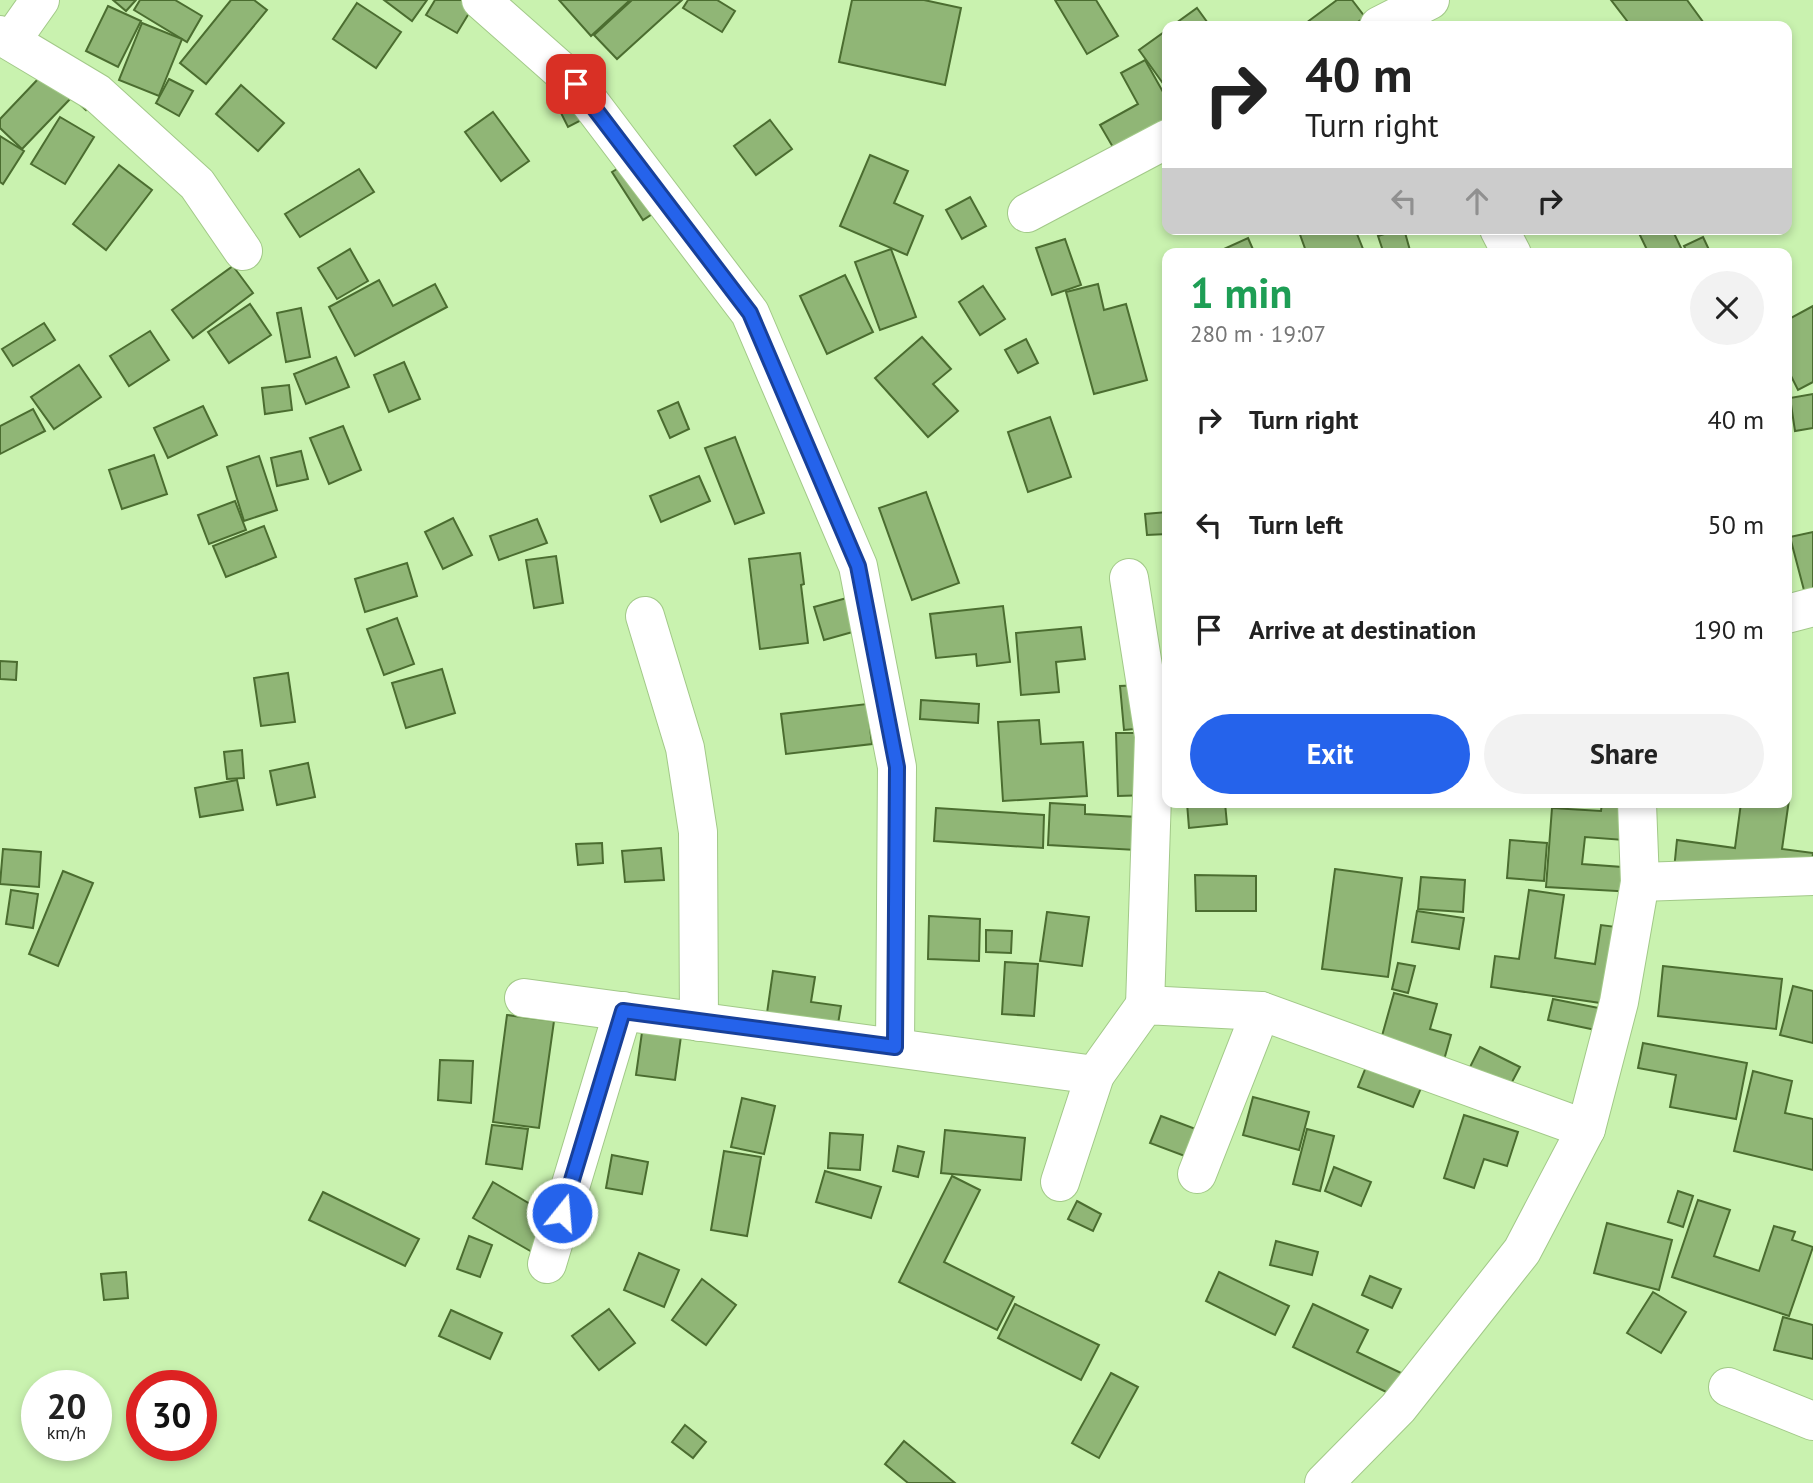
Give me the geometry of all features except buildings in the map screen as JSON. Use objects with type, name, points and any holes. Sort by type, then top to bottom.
[{"type":"street","points":[[40,0],[5,38],[97,93],[197,184],[243,251]]},
{"type":"street","points":[[481,0],[576,84],[750,313],[858,566],[897,767],[895,1047]]},
{"type":"street","points":[[1384,18],[1430,0]]},
{"type":"street","points":[[1027,213],[1162,142]]},
{"type":"street","points":[[1060,1182],[1095,1075],[1145,1005],[1161,736],[1129,578]]},
{"type":"street","points":[[1792,613],[1813,607]]},
{"type":"street","points":[[645,616],[685,748],[698,832],[699,1021]]},
{"type":"street","points":[[1324,1483],[1398,1408],[1522,1251],[1586,1129],[1619,1002],[1640,882],[1637,808]]},
{"type":"street","points":[[1640,882],[1813,876]]},
{"type":"street","points":[[524,998],[1095,1075]]},
{"type":"street","points":[[1145,1005],[1261,1011],[1586,1129]]},
{"type":"street","points":[[547,1264],[623,1011]]},
{"type":"street","points":[[1197,1174],[1261,1011]]},
{"type":"street","points":[[1728,1387],[1813,1421]]},
{"type":"route","points":[[562,1213],[623,1011],[895,1047],[897,767],[858,566],[750,313],[576,84]]}]
